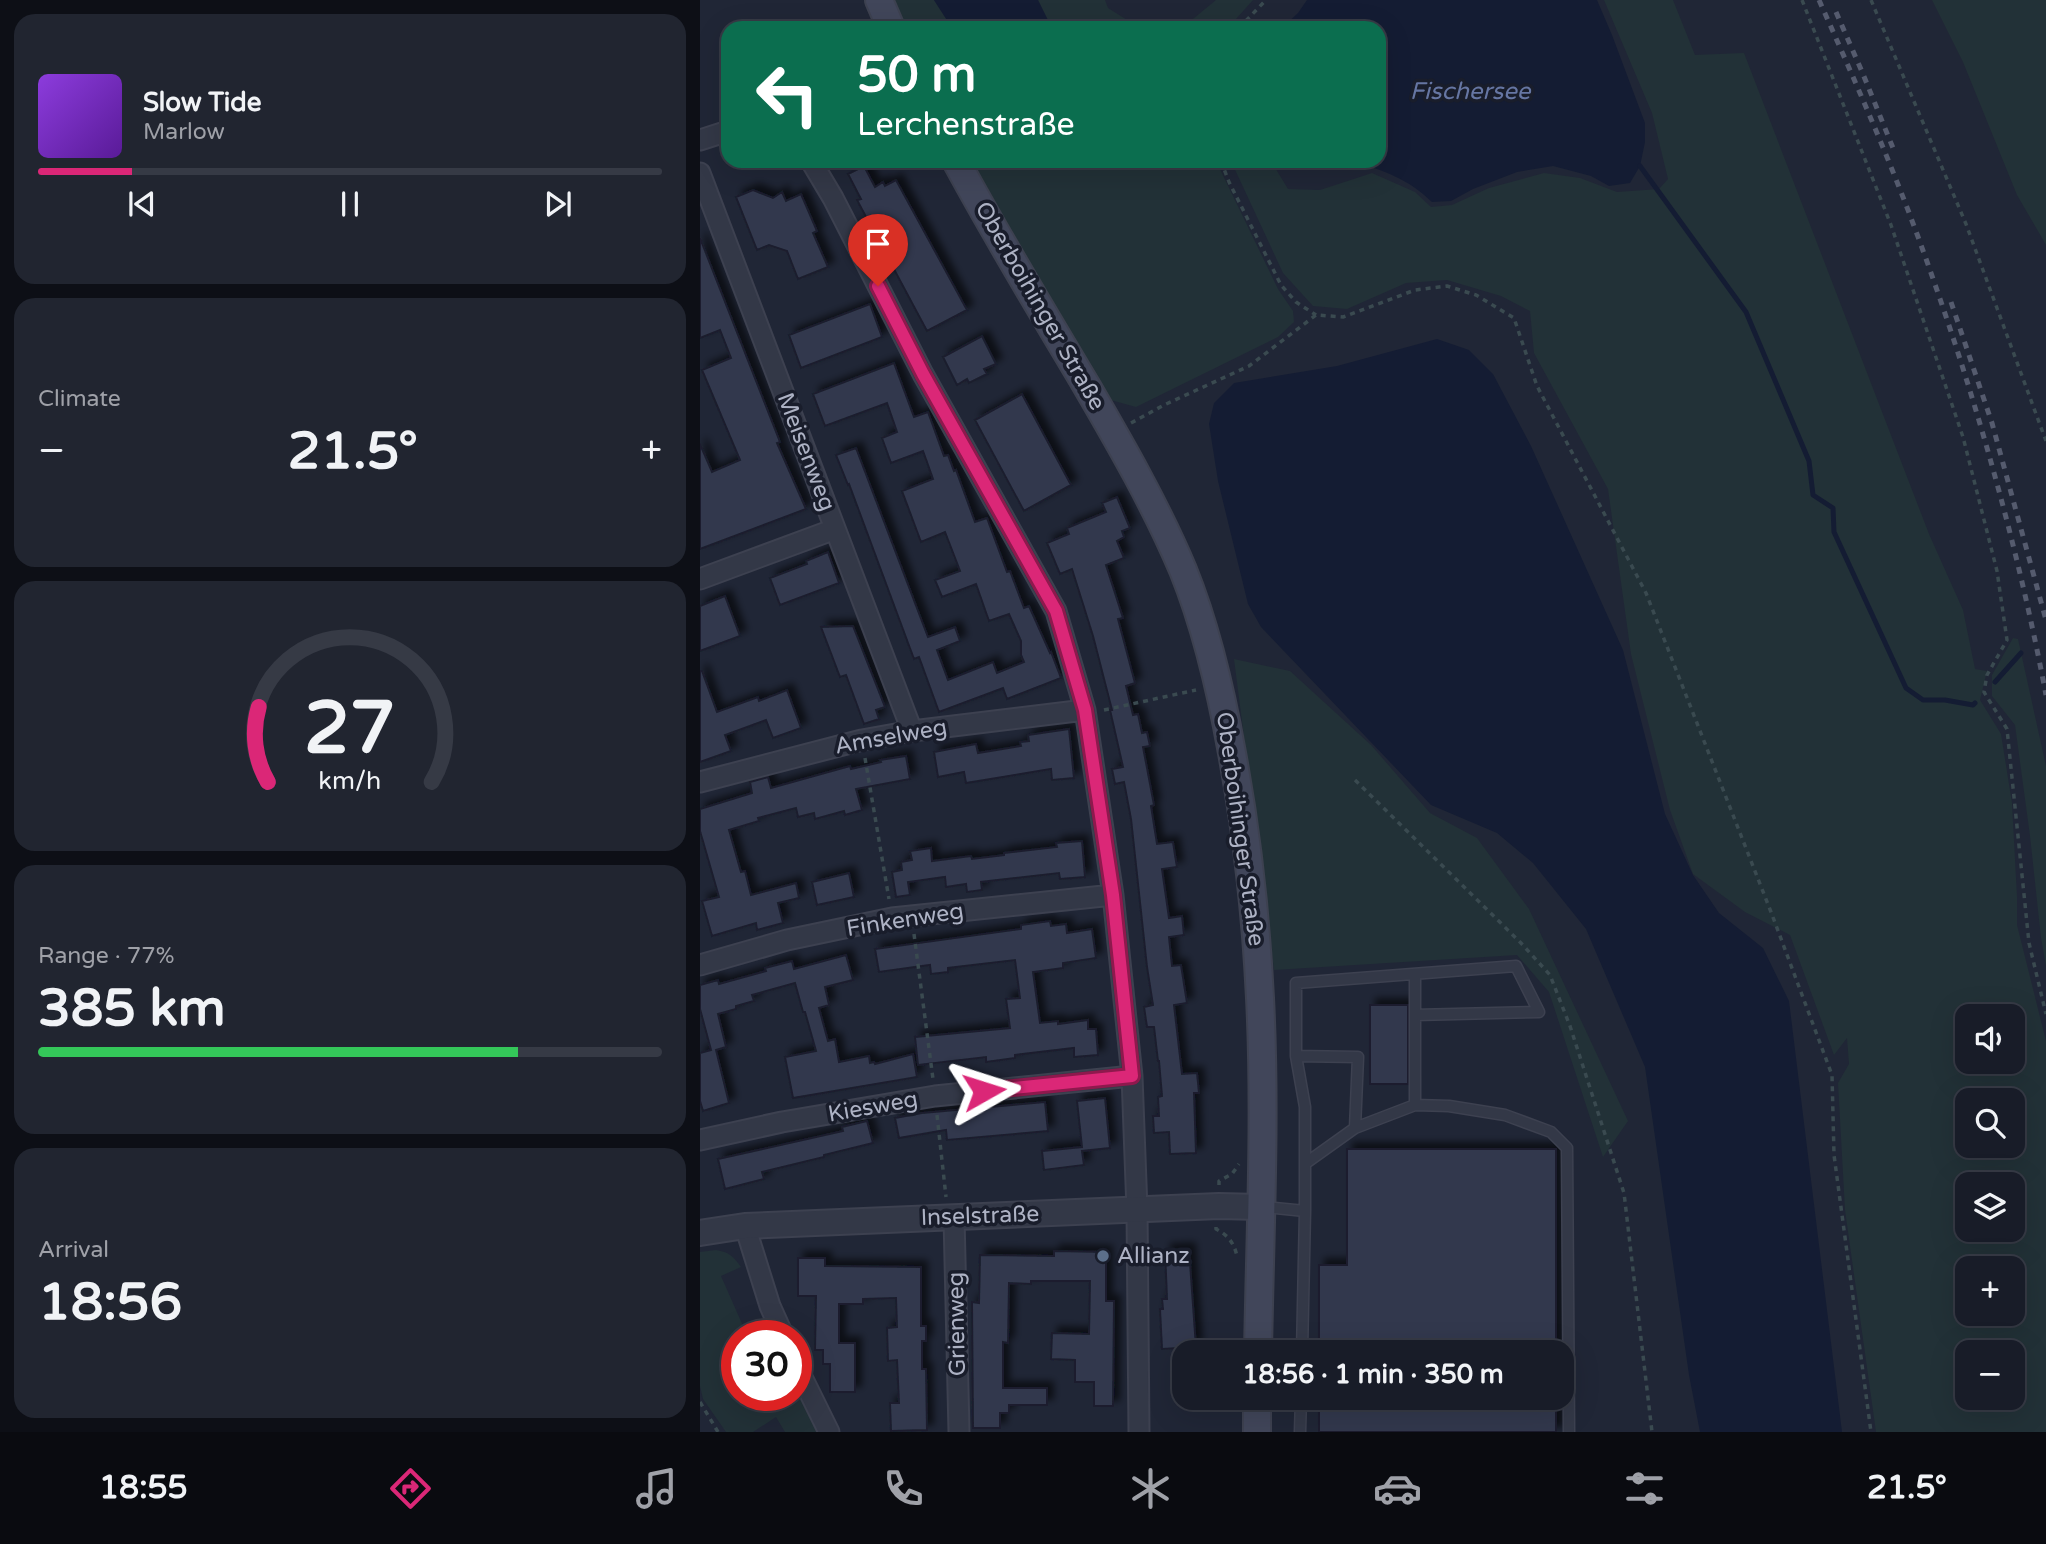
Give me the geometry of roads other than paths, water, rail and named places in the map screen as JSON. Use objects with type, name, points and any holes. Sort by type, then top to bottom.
[{"type":"main road","points":[[879,0],[888,21]]},
{"type":"main road","name":"Oberboihinger Straße","points":[[960,168],[982,211],[1113,432],[1158,515],[1184,573],[1211,654],[1240,799],[1255,927],[1262,1077],[1258,1340]]},
{"type":"main road","points":[[1257,1432],[1258,1410]]},
{"type":"street","points":[[700,140],[721,133]]},
{"type":"street","points":[[815,168],[923,374],[1056,611],[1085,712],[1113,895],[1132,1076],[1137,1210],[1139,1432]]},
{"type":"street","name":"Meisenweg","points":[[700,173],[912,731]]},
{"type":"street","points":[[700,579],[835,529]]},
{"type":"street","name":"Amselweg","points":[[700,782],[862,740],[912,731],[1085,712]]},
{"type":"street","name":"Finkenweg","points":[[700,965],[787,940],[902,917],[1113,895]]},
{"type":"street","name":"Kiesweg","points":[[700,1140],[782,1122],[935,1096],[1132,1076]]},
{"type":"street","name":"Inselstraße","points":[[700,1233],[744,1226],[1219,1206],[1260,1207]]},
{"type":"street","name":"Grienweg","points":[[951,1217],[959,1432]]},
{"type":"street","points":[[744,1226],[776,1320]]},
{"type":"street","points":[[812,1397],[830,1432]]},
{"type":"lane","points":[[1302,1340],[1306,1163],[1305,1107],[1296,1056],[1296,983],[1516,966],[1539,1012],[1415,1015]]},
{"type":"lane","points":[[1415,974],[1415,1105]]},
{"type":"lane","points":[[1296,1056],[1358,1057],[1355,1128]]},
{"type":"lane","points":[[1306,1163],[1355,1128],[1415,1105],[1449,1105],[1505,1115],[1551,1132],[1567,1148],[1569,1432]]},
{"type":"lane","points":[[1260,1207],[1305,1211]]},
{"type":"lane","points":[[1300,1432],[1301,1410]]},
{"type":"water","points":[[934,0],[1038,0],[1048,21],[948,21]]},
{"type":"water","name":"Fischersee","points":[[1307,0],[1597,0],[1645,123],[1645,142],[1640,166],[1630,183],[1609,186],[1591,176],[1553,166],[1517,172],[1473,189],[1451,201],[1432,202],[1405,181],[1374,168],[1386,168],[1386,21],[1289,21]]},
{"type":"water","points":[[1437,339],[1469,350],[1493,374],[1531,446],[1623,650],[1665,814],[1693,875],[1719,913],[1763,948],[1789,1001],[1842,1432],[1700,1432],[1689,1375],[1645,1067],[1586,929],[1533,863],[1497,833],[1431,805],[1261,627],[1248,604],[1218,481],[1209,424],[1214,403],[1234,383],[1337,366]]},
{"type":"waterway","points":[[1640,166],[1746,312],[1809,461],[1813,495],[1833,508],[1834,532],[1906,688],[1923,700],[1945,700],[1973,705],[1975,703]]},
{"type":"waterway","points":[[1995,682],[2021,653]]},
{"type":"railway","points":[[1819,0],[1897,183],[1959,355],[2008,524],[2046,695]]},
{"type":"railway","points":[[1836,12],[1893,148]]},
{"type":"railway","points":[[1951,302],[1992,423],[2046,620]]},
{"type":"place","name":"Allianz","points":[[1103,1256]]}]
